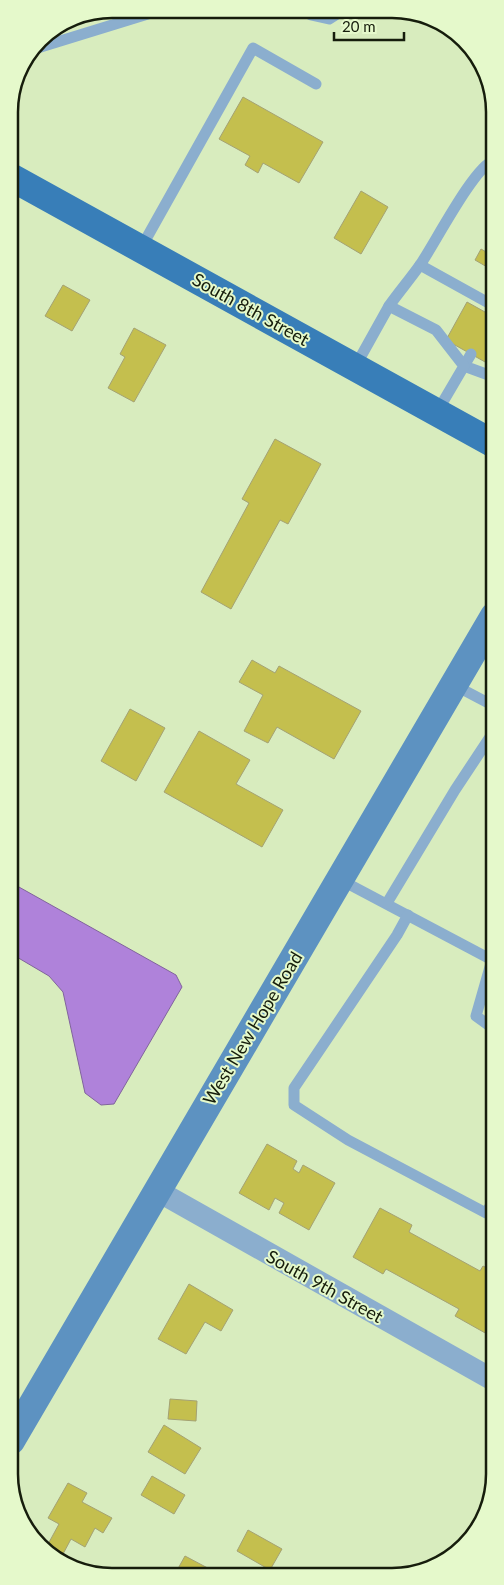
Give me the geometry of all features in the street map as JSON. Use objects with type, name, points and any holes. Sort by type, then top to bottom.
[{"type":"main road","name":"South 8th Street","points":[[18,181],[486,440]]},
{"type":"main road","name":"West New Hope Road","points":[[18,1429],[156,1190],[486,630]]},
{"type":"street","name":"South 9th Street","points":[[156,1190],[486,1376]]},
{"type":"lane","points":[[44,46],[135,18]]},
{"type":"lane","points":[[141,248],[253,48],[316,84]]},
{"type":"lane","points":[[355,367],[389,306],[420,266],[475,177],[486,165]]},
{"type":"lane","points":[[420,266],[486,307]]},
{"type":"lane","points":[[389,306],[436,330],[464,366],[486,374]]},
{"type":"lane","points":[[437,412],[471,354]]},
{"type":"lane","points":[[454,685],[486,702]]},
{"type":"lane","points":[[387,903],[486,746]]},
{"type":"lane","points":[[339,879],[486,954]]},
{"type":"lane","points":[[408,915],[397,936],[294,1088],[294,1105],[348,1140],[486,1213]]},
{"type":"lane","points":[[486,982],[476,1016],[486,1023]]},
{"type":"shaded area","points":[[18,886],[176,975],[182,987],[114,1104],[101,1105],[85,1093],[63,992],[49,976],[18,958]]},
{"type":"building","points":[[243,97],[323,142],[299,183],[263,163],[258,173],[245,165],[250,156],[219,139]]},
{"type":"building","points":[[361,191],[388,207],[361,254],[334,238]]},
{"type":"building","points":[[481,249],[486,252],[486,266],[475,260]]},
{"type":"building","points":[[63,285],[90,300],[72,331],[45,316]]},
{"type":"building","points":[[467,302],[486,313],[486,362],[446,340]]},
{"type":"building","points":[[134,328],[166,345],[134,402],[108,388],[125,357],[120,354]]},
{"type":"building","points":[[275,439],[321,464],[288,524],[280,520],[231,609],[201,592],[249,503],[242,499]]},
{"type":"building","points":[[252,660],[275,673],[279,666],[361,711],[334,759],[277,727],[268,743],[244,731],[263,695],[239,682]]},
{"type":"building","points":[[130,709],[165,728],[136,781],[101,761]]},
{"type":"building","points":[[199,731],[250,760],[236,784],[283,810],[262,847],[164,792]]},
{"type":"building","points":[[267,1144],[297,1161],[293,1169],[299,1173],[303,1165],[335,1183],[309,1230],[279,1213],[284,1203],[275,1198],[269,1210],[239,1193]]},
{"type":"building","points":[[380,1208],[412,1225],[409,1232],[480,1271],[483,1266],[486,1268],[486,1333],[455,1316],[459,1309],[386,1269],[383,1274],[353,1257]]},
{"type":"building","points":[[189,1284],[233,1310],[221,1331],[205,1322],[186,1354],[158,1339]]},
{"type":"building","points":[[170,1399],[197,1401],[196,1421],[168,1419]]},
{"type":"building","points":[[164,1425],[201,1448],[185,1474],[148,1452]]},
{"type":"building","points":[[152,1476],[185,1495],[174,1514],[141,1495]]},
{"type":"building","points":[[68,1483],[87,1493],[82,1502],[112,1518],[103,1533],[95,1528],[85,1547],[71,1539],[63,1554],[48,1543],[59,1524],[48,1518]]},
{"type":"building","points":[[248,1530],[282,1549],[271,1568],[267,1568],[237,1551]]},
{"type":"building","points":[[185,1556],[208,1568],[178,1568]]}]
